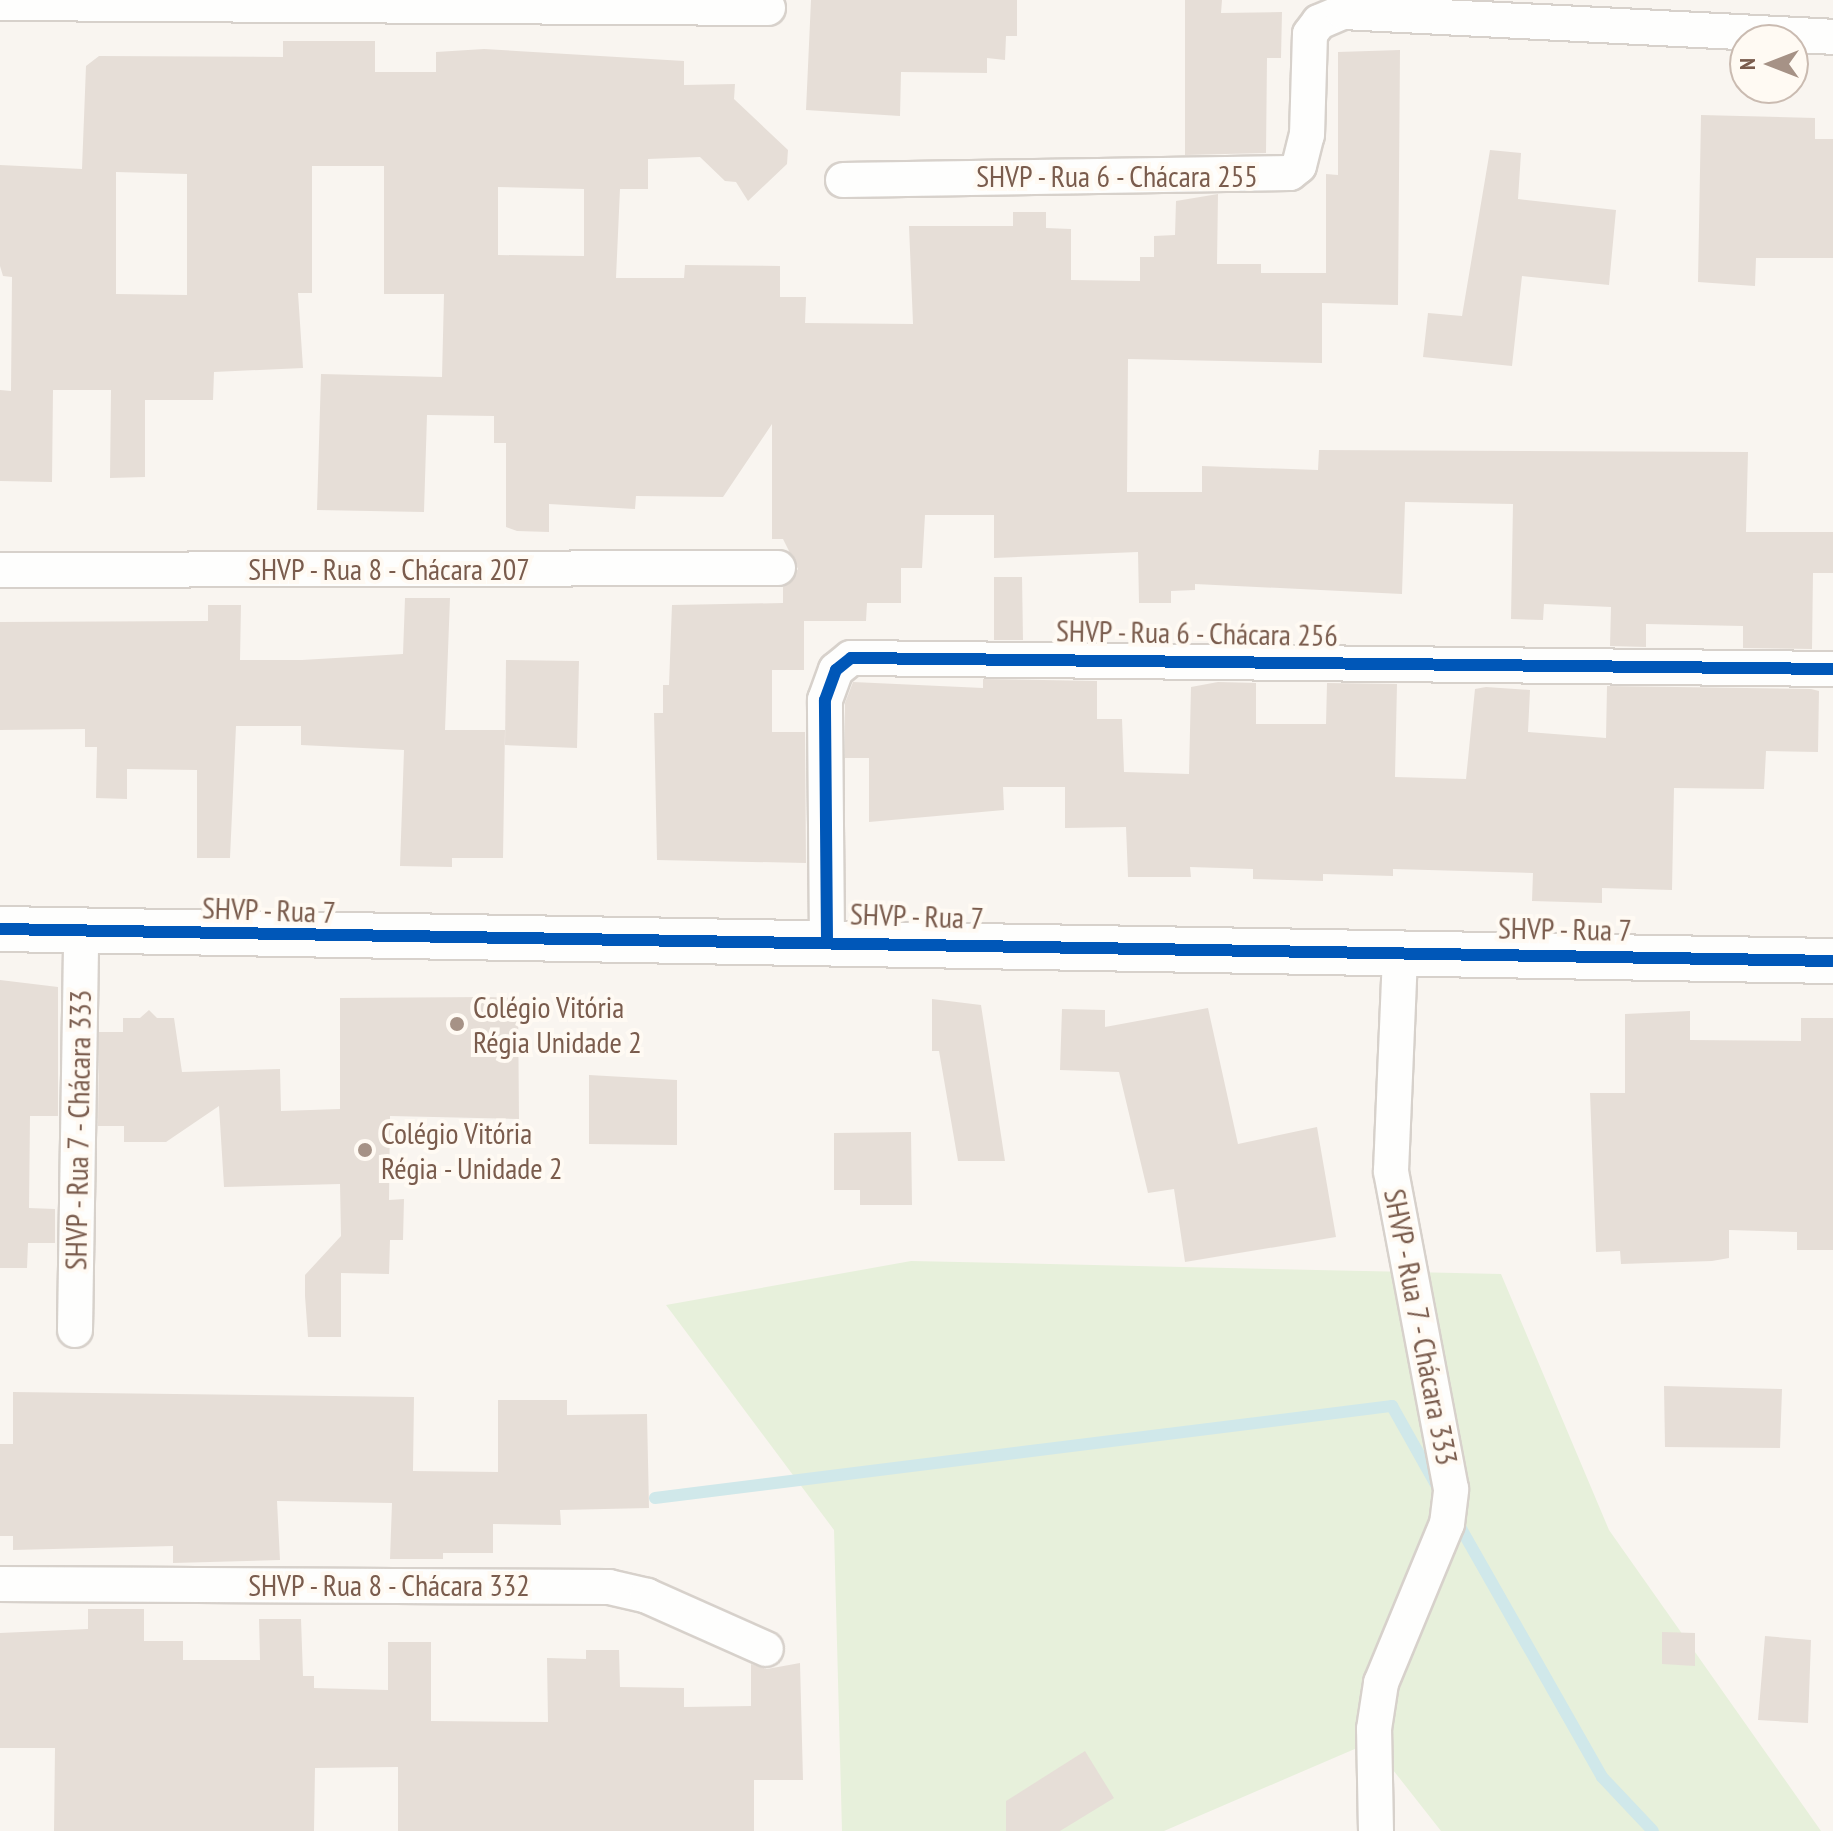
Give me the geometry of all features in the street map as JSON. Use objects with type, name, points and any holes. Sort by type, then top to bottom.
[{"type":"street","points":[[0,3],[768,8]]},
{"type":"street","name":"SHVP - Rua 6 - Chácara 255","points":[[843,180],[1290,173],[1299,166],[1307,135],[1310,34],[1319,22],[1343,12],[1833,37]]},
{"type":"street","name":"SHVP - Rua 8 - Chácara 207","points":[[0,570],[778,568]]},
{"type":"street","name":"SHVP - Rua 6 - Chácara 256","points":[[827,940],[825,700],[836,670],[851,658],[1833,669]]},
{"type":"street","name":"SHVP - Rua 7","points":[[0,929],[827,940],[1833,961]]},
{"type":"street","name":"SHVP - Rua 7 - Chácara 333","points":[[75,1330],[81,931]]},
{"type":"street","name":"SHVP - Rua 7 - Chácara 333","points":[[1376,1831],[1374,1729],[1381,1683],[1447,1524],[1451,1489],[1391,1171],[1400,952]]},
{"type":"street","name":"SHVP - Rua 8 - Chácara 332","points":[[0,1584],[609,1587],[647,1596],[766,1649]]},
{"type":"green space","points":[[911,1261],[1501,1274],[1609,1530],[1821,1831],[1441,1831],[1371,1742],[1164,1831],[842,1831],[834,1530],[666,1305]]},
{"type":"building","points":[[811,0],[1017,0],[1017,36],[1006,36],[1005,60],[987,58],[987,73],[901,72],[900,116],[806,110]]},
{"type":"building","points":[[1185,0],[1222,0],[1221,13],[1282,12],[1281,58],[1267,58],[1266,153],[1185,155]]},
{"type":"building","points":[[283,41],[375,41],[375,72],[436,72],[436,52],[484,49],[684,61],[684,85],[735,84],[734,99],[788,150],[787,164],[748,201],[736,182],[725,181],[700,157],[648,159],[648,189],[620,189],[616,278],[684,278],[685,265],[780,266],[780,297],[806,297],[805,323],[913,324],[909,226],[1013,226],[1013,212],[1046,212],[1046,228],[1071,229],[1071,280],[1140,281],[1140,257],[1154,257],[1154,236],[1175,235],[1176,201],[1218,194],[1217,264],[1261,264],[1261,273],[1326,273],[1326,174],[1338,175],[1338,52],[1400,50],[1398,305],[1322,303],[1322,363],[1128,359],[1127,492],[1202,492],[1202,466],[1318,470],[1319,450],[1748,452],[1746,532],[1833,532],[1833,573],[1813,573],[1812,649],[1743,648],[1743,626],[1646,624],[1646,647],[1610,646],[1611,607],[1544,604],[1543,620],[1511,619],[1513,504],[1405,502],[1402,594],[1195,584],[1195,590],[1171,591],[1171,603],[1139,603],[1138,552],[994,558],[994,515],[925,515],[922,568],[901,568],[901,603],[867,603],[866,621],[804,621],[804,670],[772,670],[772,732],[805,732],[806,863],[657,860],[654,713],[663,713],[663,685],[669,685],[672,605],[783,603],[783,587],[798,569],[783,539],[772,539],[772,424],[723,497],[636,496],[635,509],[549,504],[549,532],[517,531],[506,527],[506,443],[494,443],[494,416],[427,415],[424,512],[317,510],[321,374],[442,377],[444,294],[384,294],[384,166],[312,166],[312,293],[298,293],[303,368],[214,372],[213,400],[145,400],[145,477],[110,478],[111,390],[53,390],[52,482],[0,481],[0,390],[11,391],[12,277],[3,276],[0,266],[0,165],[82,169],[86,66],[99,56],[283,57]],"holes":[[[116,172],[187,174],[187,295],[116,294]],[[498,187],[584,189],[584,256],[498,255]]]},
{"type":"building","points":[[1701,115],[1815,118],[1815,139],[1833,139],[1833,258],[1756,258],[1755,286],[1698,282]]},
{"type":"building","points":[[1490,150],[1521,153],[1518,199],[1616,210],[1609,285],[1522,276],[1512,366],[1423,357],[1428,313],[1462,316]]},
{"type":"building","points":[[994,577],[1022,577],[1023,640],[994,640]]},
{"type":"building","points":[[405,598],[450,598],[445,730],[505,730],[503,858],[452,858],[452,867],[400,866],[404,750],[301,745],[301,726],[236,726],[230,858],[197,858],[197,770],[127,769],[127,799],[96,798],[97,747],[85,747],[85,729],[0,730],[0,622],[208,621],[208,605],[241,605],[240,660],[302,660],[403,654]]},
{"type":"building","points":[[506,660],[579,661],[577,748],[505,745]]},
{"type":"building","points":[[983,679],[1097,681],[1097,719],[1122,719],[1124,772],[1189,774],[1191,687],[1218,682],[1256,683],[1256,724],[1326,724],[1327,683],[1397,684],[1395,777],[1466,779],[1475,689],[1486,687],[1530,690],[1528,732],[1606,738],[1607,686],[1811,689],[1819,691],[1818,752],[1766,751],[1764,789],[1674,788],[1672,890],[1602,888],[1602,903],[1532,901],[1533,873],[1393,869],[1393,876],[1323,874],[1323,881],[1253,879],[1253,869],[1190,867],[1191,877],[1128,877],[1126,827],[1065,828],[1065,787],[1003,787],[1004,810],[869,822],[869,758],[845,758],[845,703],[853,682],[983,688]]},
{"type":"building","points":[[0,980],[58,987],[58,1116],[30,1116],[29,1208],[55,1209],[55,1243],[28,1243],[27,1268],[0,1268]]},
{"type":"building","points":[[340,998],[518,998],[519,1119],[390,1116],[389,1200],[404,1199],[403,1240],[390,1240],[389,1274],[341,1273],[341,1337],[308,1337],[305,1275],[341,1236],[340,1184],[224,1187],[219,1106],[166,1142],[124,1142],[124,1126],[98,1126],[99,1032],[123,1032],[123,1018],[140,1018],[149,1010],[157,1018],[174,1018],[182,1072],[280,1069],[281,1111],[340,1109]]},
{"type":"building","points":[[932,999],[981,1005],[1005,1161],[958,1161],[939,1051],[932,1051]]},
{"type":"building","points":[[1208,1008],[1238,1144],[1317,1127],[1336,1237],[1185,1262],[1174,1189],[1148,1193],[1119,1072],[1060,1070],[1062,1009],[1105,1010],[1105,1027]]},
{"type":"building","points":[[1690,1011],[1690,1040],[1801,1041],[1801,1018],[1833,1018],[1833,1250],[1797,1250],[1797,1232],[1729,1230],[1729,1258],[1712,1261],[1621,1264],[1620,1251],[1596,1252],[1590,1093],[1625,1093],[1625,1014]]},
{"type":"building","points":[[589,1075],[677,1080],[677,1145],[589,1144]]},
{"type":"building","points":[[911,1132],[912,1205],[860,1205],[860,1190],[834,1190],[834,1133]]},
{"type":"building","points":[[1664,1386],[1782,1389],[1780,1448],[1665,1447]]},
{"type":"building","points":[[13,1392],[414,1397],[413,1471],[498,1472],[498,1400],[567,1400],[567,1415],[647,1414],[649,1508],[560,1510],[561,1525],[493,1524],[493,1553],[443,1553],[443,1559],[390,1559],[392,1503],[277,1501],[280,1560],[173,1563],[173,1546],[13,1550],[13,1536],[0,1536],[0,1444],[13,1444]]},
{"type":"building","points":[[88,1609],[144,1609],[144,1641],[183,1641],[183,1660],[260,1660],[259,1619],[301,1619],[303,1676],[314,1676],[314,1688],[388,1690],[388,1642],[431,1642],[431,1721],[548,1722],[547,1658],[586,1659],[586,1650],[619,1650],[620,1687],[684,1688],[684,1707],[751,1706],[751,1664],[767,1669],[800,1663],[803,1780],[754,1780],[754,1831],[398,1831],[398,1767],[315,1768],[314,1831],[54,1831],[55,1748],[0,1748],[0,1633],[88,1629]]},
{"type":"building","points":[[1662,1632],[1695,1633],[1695,1666],[1662,1664]]},
{"type":"building","points":[[1765,1636],[1811,1640],[1808,1723],[1758,1720]]},
{"type":"building","points":[[1085,1751],[1114,1798],[1060,1831],[1006,1831],[1006,1801]]},
{"type":"waterway","points":[[655,1498],[1392,1406],[1438,1488]]},
{"type":"waterway","points":[[1455,1518],[1602,1777],[1653,1831]]},
{"type":"cycle path","points":[[827,940],[825,700],[836,670],[851,658],[1833,669]]},
{"type":"cycle path","points":[[0,929],[1833,961]]},
{"type":"place","name":"Colégio Vitória Régia Unidade 2","points":[[457,1024]]},
{"type":"place","name":"Colégio Vitória Régia - Unidade 2","points":[[365,1150]]}]
